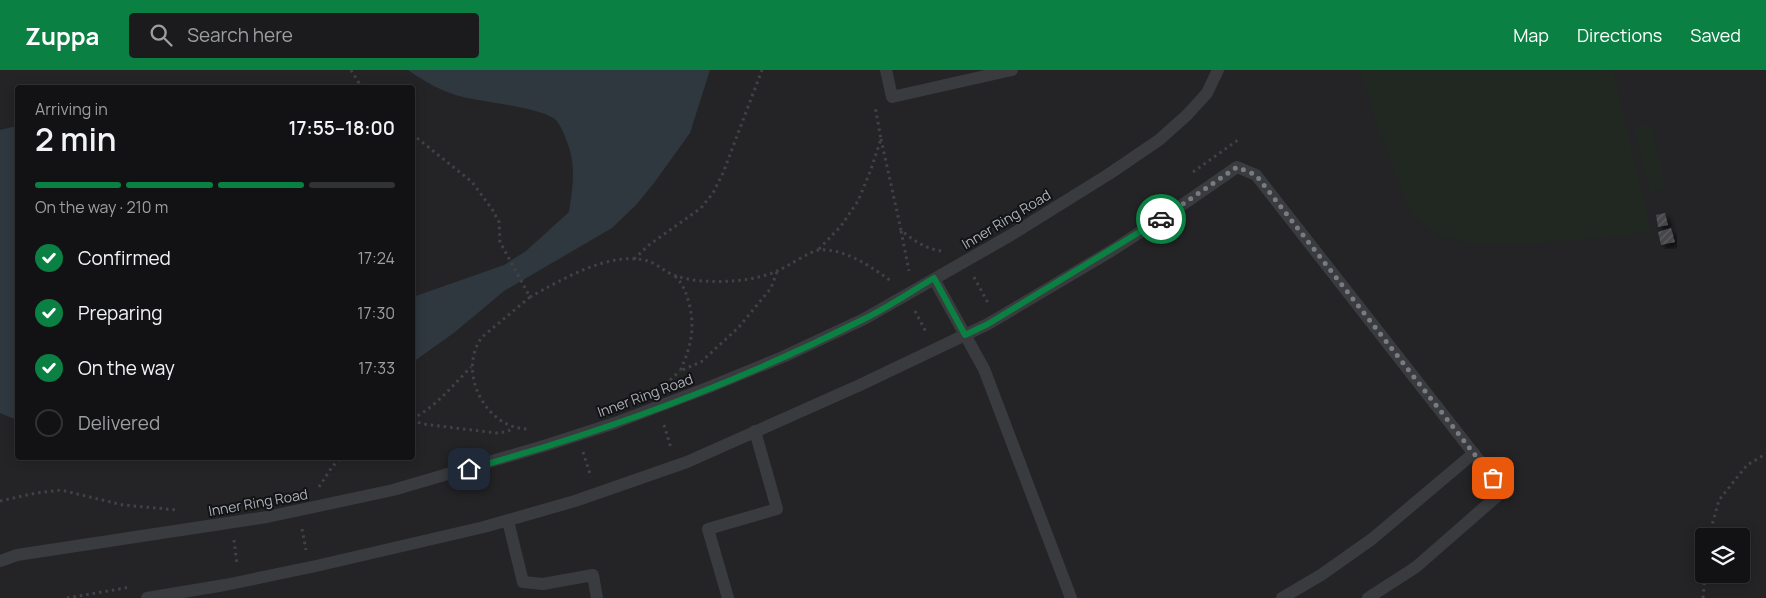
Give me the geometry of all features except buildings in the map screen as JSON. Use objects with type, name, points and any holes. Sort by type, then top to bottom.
[{"type":"lane","points":[[886,70],[892,97],[1012,70]]},
{"type":"lane","name":"Inner Ring Road","points":[[0,560],[26,554],[232,523],[393,490],[488,463],[658,407],[784,356],[864,319],[1011,235],[1159,140],[1187,115],[1207,93],[1218,70]]},
{"type":"lane","points":[[147,598],[225,585],[418,544],[508,521],[575,501],[687,462],[860,385],[988,324],[1182,206],[1237,167],[1256,175],[1503,491],[1416,568],[1368,598]]},
{"type":"lane","points":[[934,278],[984,370],[1071,598]]},
{"type":"lane","points":[[728,598],[708,529],[777,509],[755,431]]},
{"type":"lane","points":[[1282,598],[1321,575],[1372,539],[1474,453]]},
{"type":"lane","points":[[508,521],[523,582],[543,584],[592,575],[597,598]]},
{"type":"path","points":[[351,70],[360,85]]},
{"type":"path","points":[[634,258],[648,245],[701,208],[713,193],[723,173],[762,70]]},
{"type":"path","points":[[873,97],[910,274]]},
{"type":"path","points":[[415,136],[472,182],[492,209],[499,222],[500,242],[530,297]]},
{"type":"path","points":[[674,276],[708,281],[732,281],[752,278],[777,272],[819,250],[841,226],[858,201],[881,140]]},
{"type":"path","points":[[1190,173],[1238,140]]},
{"type":"path","points":[[901,230],[908,236],[938,251],[951,251]]},
{"type":"path","points":[[819,250],[833,251],[848,256],[881,273],[893,282]]},
{"type":"path","points":[[536,429],[514,428],[499,420],[483,402],[471,366],[473,355],[480,339],[530,297],[571,275],[608,263],[634,258],[649,262],[674,276],[682,283],[693,322],[693,332],[689,352],[680,371],[671,380],[664,383]]},
{"type":"path","points":[[680,371],[701,362],[739,327],[771,288],[777,272]]},
{"type":"path","points":[[906,295],[929,337]]},
{"type":"path","points":[[988,303],[995,298]]},
{"type":"path","points":[[415,418],[439,402],[471,366]]},
{"type":"path","points":[[658,407],[673,452]]},
{"type":"path","points":[[415,421],[423,424],[496,433],[514,428]]},
{"type":"path","points":[[577,435],[592,480]]},
{"type":"path","points":[[1711,528],[1720,500],[1747,465],[1766,454]]},
{"type":"path","points":[[318,488],[339,460]]},
{"type":"path","points":[[0,501],[61,490],[123,505],[181,510]]},
{"type":"path","points":[[298,511],[307,555]]},
{"type":"path","points":[[232,523],[238,569]]},
{"type":"path","points":[[1703,598],[1704,583]]},
{"type":"path","points":[[67,598],[135,587]]},
{"type":"shaded area","points":[[0,70],[1766,70],[1766,598],[0,598]]},
{"type":"shaded area","points":[[408,70],[710,70],[690,133],[636,205],[612,228],[504,291],[455,332],[415,361],[415,296],[504,265],[526,251],[569,212],[573,174],[569,147],[556,120],[539,112],[456,95],[421,79]]},
{"type":"shaded area","points":[[1360,70],[1613,70],[1651,232],[1518,244],[1472,243],[1445,238],[1432,232],[1414,215],[1405,197],[1380,135]]},
{"type":"shaded area","points":[[1651,124],[1666,189],[1650,193],[1635,128]]},
{"type":"shaded area","points":[[15,127],[15,419],[0,413],[0,130]]},
{"type":"way so far","points":[[1161,219],[1237,167],[1256,175],[1493,478]]},
{"type":"route","points":[[469,469],[615,423],[707,388],[784,356],[864,319],[934,278],[965,335],[988,324],[1161,219]]}]
